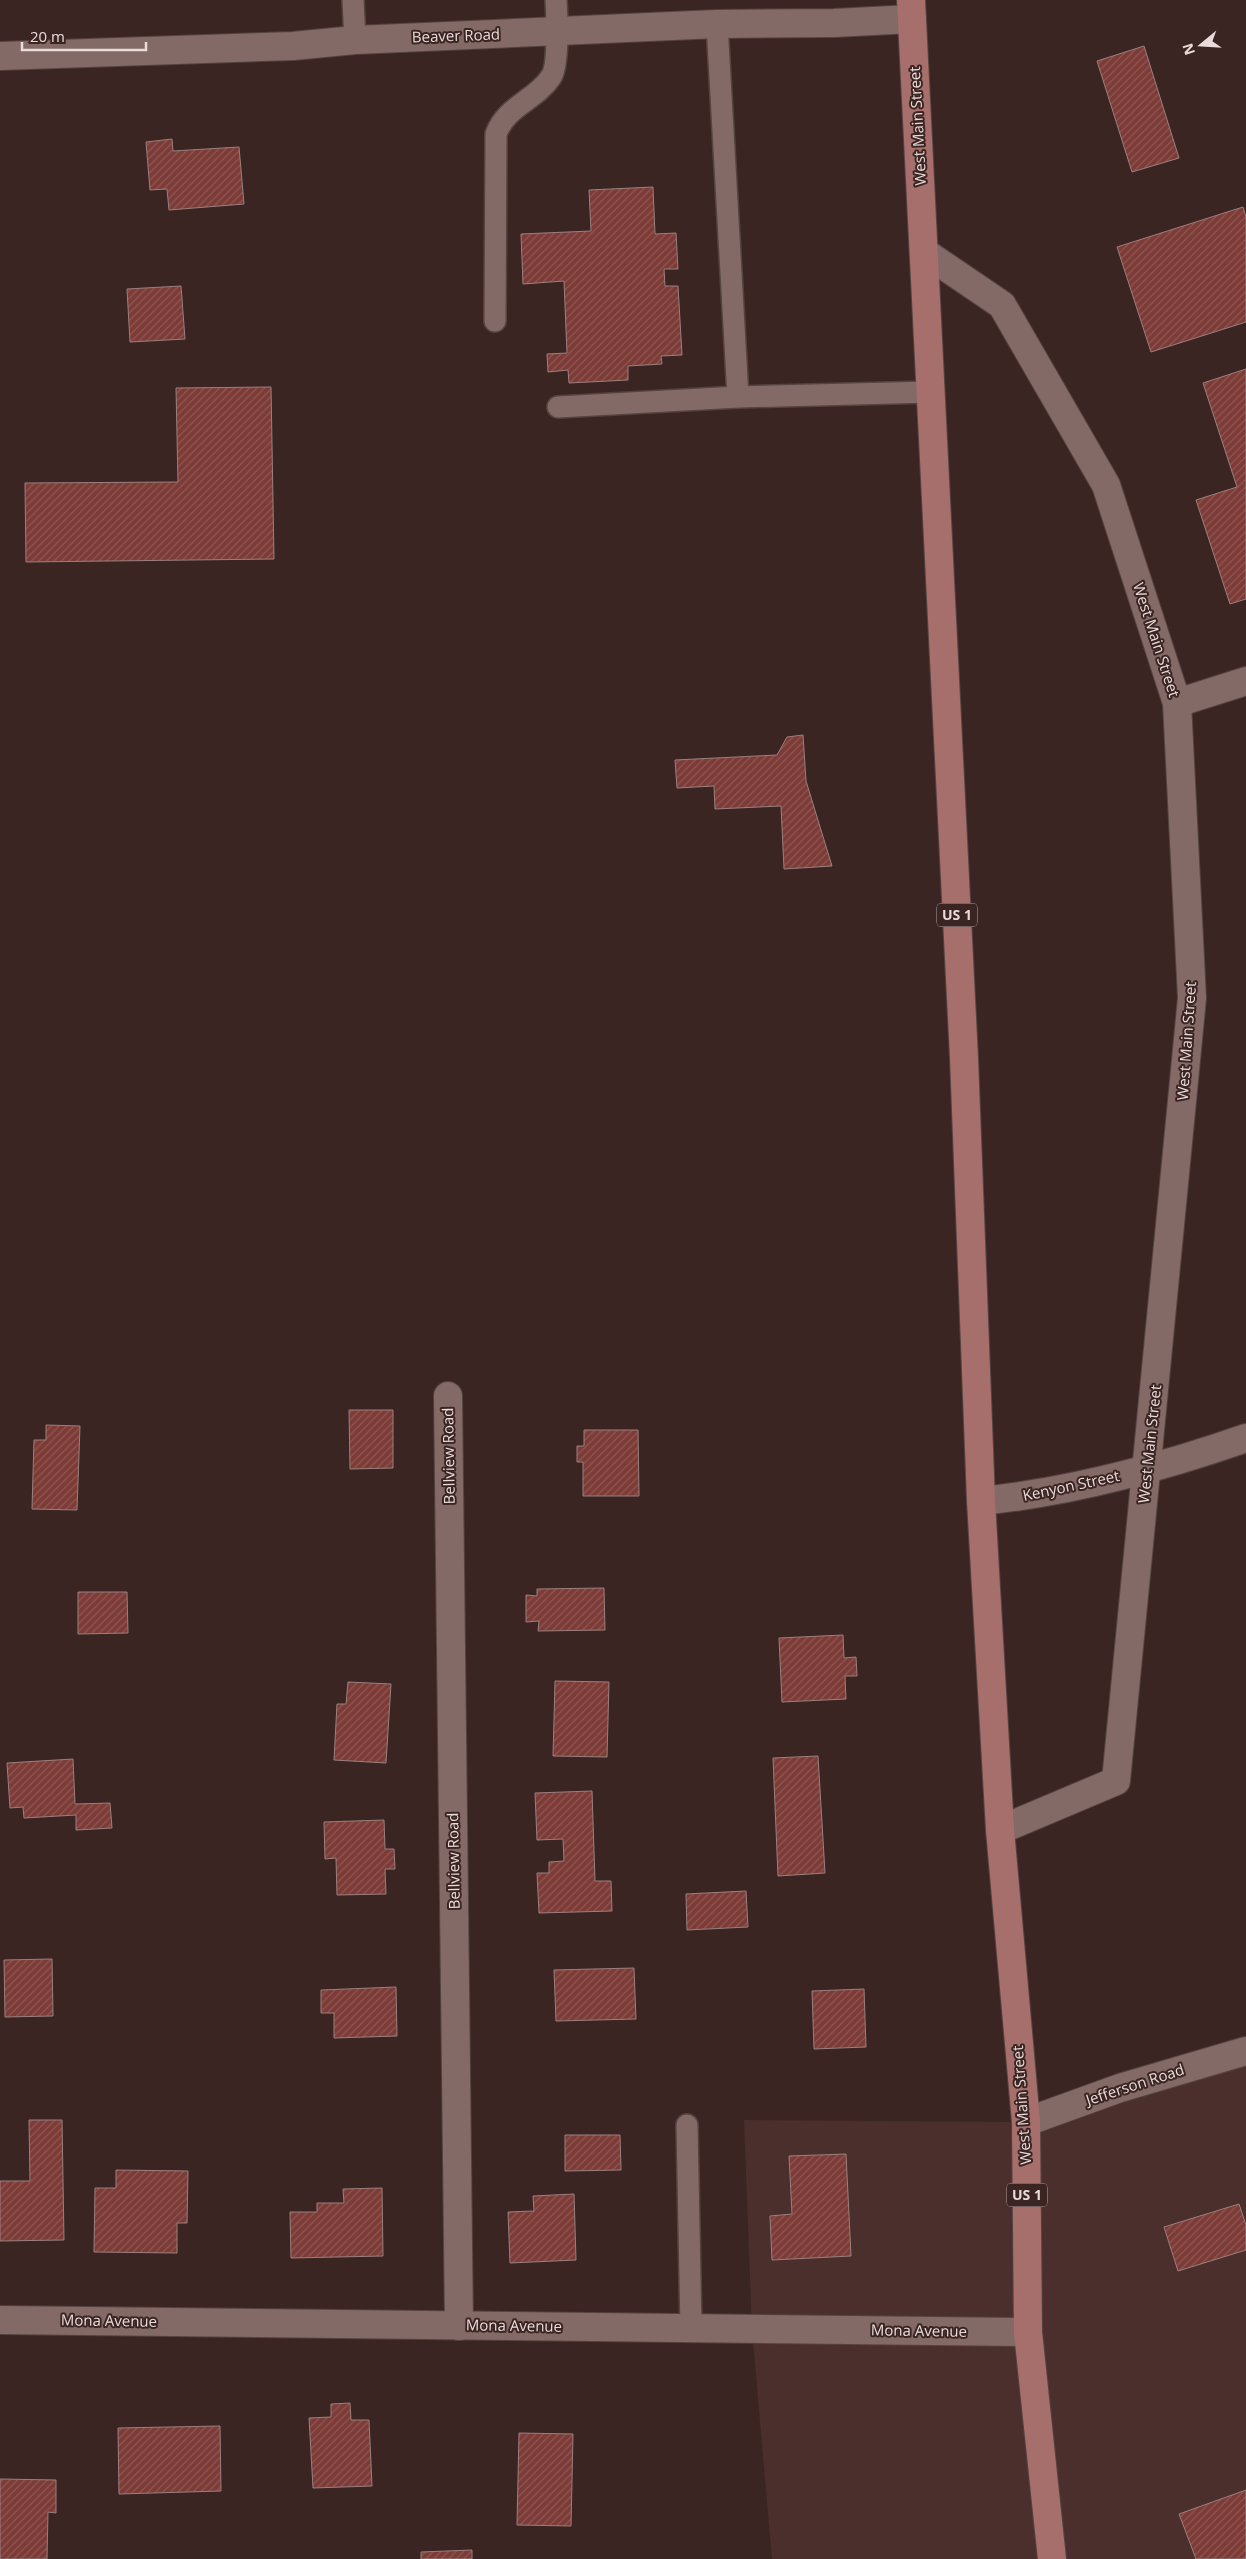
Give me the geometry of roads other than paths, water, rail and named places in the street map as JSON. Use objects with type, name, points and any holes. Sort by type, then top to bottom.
[{"type":"main road","name":"West Main Street","points":[[912,9],[964,1058],[981,1501],[1000,1830],[1026,2122],[1028,2332],[1052,2559]]},
{"type":"street","name":"Beaver Road","points":[[0,56],[293,46],[355,40],[717,24],[834,23],[912,9]]},
{"type":"street","name":"West Main Street","points":[[924,252],[1002,305],[1106,486],[1177,703],[1192,998],[1148,1468],[1116,1781],[1000,1830]]},
{"type":"street","points":[[1177,703],[1246,681]]},
{"type":"street","name":"Bellview Road","points":[[448,1396],[459,2326]]},
{"type":"street","name":"Kenyon Street","points":[[981,1501],[1046,1494],[1104,1482],[1246,1438]]},
{"type":"street","name":"Jefferson Road","points":[[1026,2122],[1120,2088],[1246,2051]]},
{"type":"street","name":"Mona Avenue","points":[[0,2320],[1028,2332]]},
{"type":"lane","points":[[353,0],[355,40]]},
{"type":"lane","points":[[495,321],[496,134],[500,121],[511,110],[538,93],[553,75],[557,32],[556,0]]},
{"type":"lane","points":[[717,24],[738,397]]},
{"type":"lane","points":[[558,407],[738,397],[930,392]]},
{"type":"lane","points":[[687,2126],[691,2329]]}]
